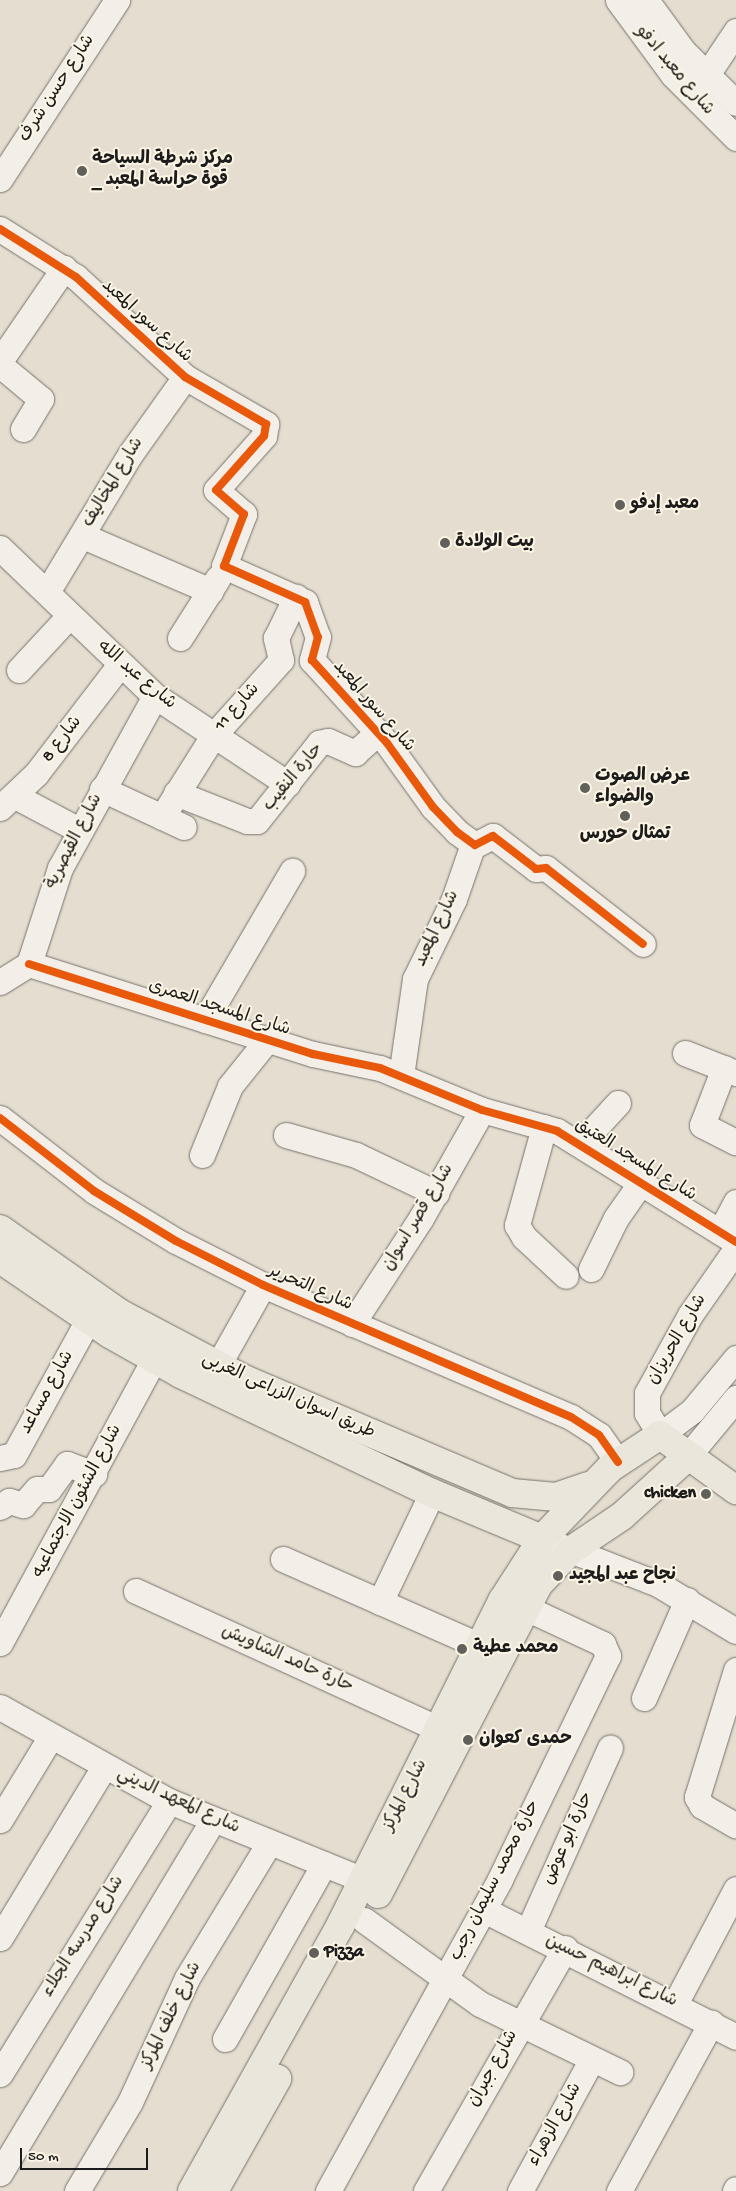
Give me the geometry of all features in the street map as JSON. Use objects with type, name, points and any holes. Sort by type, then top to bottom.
[{"type":"main road","name":"طريق اسوان الزراعى الغربى","points":[[0,1229],[121,1314],[217,1366],[512,1493],[556,1497],[598,1480]]},
{"type":"main road","name":"طريق اسوان الزراعى الغربى","points":[[0,1260],[88,1320],[154,1359],[432,1493],[542,1539]]},
{"type":"main road","points":[[660,1435],[687,1457],[736,1490]]},
{"type":"main road","name":"شارع المركز","points":[[214,2191],[364,1920],[429,1771],[439,1729],[514,1581],[542,1539],[598,1480],[618,1462],[660,1435]]},
{"type":"main road","name":"شارع المركز","points":[[192,2191],[364,1880],[524,1607],[570,1551],[622,1516],[687,1457]]},
{"type":"street","name":"شارع حسن شرف","points":[[0,179],[117,0]]},
{"type":"street","name":"شارع معبد ادفو","points":[[618,0],[673,75],[736,138]]},
{"type":"street","points":[[650,2],[706,76],[736,103]]},
{"type":"street","points":[[706,76],[736,31]]},
{"type":"street","name":"شارع سور المعبد","points":[[0,229],[64,268],[185,377],[263,421],[267,428],[216,490],[244,514],[224,566]]},
{"type":"street","points":[[23,429],[41,399],[0,363],[64,268]]},
{"type":"street","name":"شارع المخاليف","points":[[47,592],[83,536],[131,453],[185,377]]},
{"type":"street","points":[[83,536],[211,591]]},
{"type":"street","name":"شارع عبد الله","points":[[0,548],[47,592],[120,666],[155,696],[288,784]]},
{"type":"street","points":[[180,638],[211,591],[224,566],[296,597]]},
{"type":"street","name":"شارع سور المعبد","points":[[296,597],[307,604],[307,617],[318,637],[312,660],[378,732],[433,807],[473,844]]},
{"type":"street","name":"شارع 11","points":[[102,789],[173,822],[176,793],[213,736],[282,660],[276,638],[296,597]]},
{"type":"street","points":[[19,670],[69,616]]},
{"type":"street","name":"شارع 8","points":[[8,802],[120,666]]},
{"type":"street","name":"شارع القيصرية","points":[[29,964],[51,888],[79,830],[155,696]]},
{"type":"street","name":"حارة النقيب","points":[[176,793],[252,822],[264,815],[322,741],[355,753],[378,732]]},
{"type":"street","points":[[8,802],[79,830]]},
{"type":"street","points":[[473,844],[493,836],[536,869],[546,868],[643,944]]},
{"type":"street","name":"شارع المعبد","points":[[401,1076],[415,979],[454,899],[473,844]]},
{"type":"street","points":[[205,1020],[292,870]]},
{"type":"street","points":[[0,982],[29,964]]},
{"type":"street","name":"شارع المسجد العمرى","points":[[29,964],[267,1040],[401,1076]]},
{"type":"street","points":[[202,1155],[230,1086],[267,1040]]},
{"type":"street","points":[[686,1053],[730,1070],[702,1125],[736,1142]]},
{"type":"street","name":"شارع المسجد العتيق","points":[[401,1076],[482,1110],[544,1127],[582,1142],[731,1241]]},
{"type":"street","points":[[582,1142],[618,1103]]},
{"type":"street","name":"شارع قصر اسوان","points":[[352,1324],[436,1193],[482,1110]]},
{"type":"street","name":"شارع التحرير","points":[[0,1118],[134,1217],[263,1285],[578,1421],[599,1435],[618,1462]]},
{"type":"street","points":[[544,1127],[517,1225],[524,1237],[566,1276]]},
{"type":"street","points":[[286,1135],[356,1155],[436,1193]]},
{"type":"street","points":[[590,1269],[616,1218],[642,1181]]},
{"type":"street","name":"شارع الحريزان","points":[[660,1435],[647,1413],[647,1393],[731,1241],[736,1202]]},
{"type":"street","points":[[217,1366],[263,1285]]},
{"type":"street","name":"شارع مساعد","points":[[1,1458],[16,1451],[88,1320]]},
{"type":"street","points":[[660,1435],[692,1411],[736,1358]]},
{"type":"street","name":"شارع الشئون الاجتماعيه","points":[[0,1643],[94,1474],[154,1359]]},
{"type":"street","points":[[687,1457],[736,1398]]},
{"type":"street","points":[[0,1507],[9,1500],[23,1505],[35,1490],[49,1489],[67,1464],[94,1474]]},
{"type":"street","points":[[380,1602],[432,1493]]},
{"type":"street","points":[[542,1539],[628,1571],[687,1600],[736,1631]]},
{"type":"street","points":[[283,1559],[480,1646]]},
{"type":"street","name":"حارة حامد الشاويش","points":[[136,1591],[439,1729]]},
{"type":"street","points":[[644,1698],[687,1600]]},
{"type":"street","name":"حارة محمد سليمان رجب","points":[[328,2191],[484,1910],[608,1656],[604,1644],[524,1607]]},
{"type":"street","points":[[736,1670],[697,1792],[702,1806],[736,1826]]},
{"type":"street","name":"شارع المعهد الديني","points":[[0,1707],[104,1767],[169,1800],[269,1843],[364,1880]]},
{"type":"street","points":[[0,1820],[51,1736]]},
{"type":"street","name":"حارة ابو عوض","points":[[528,1931],[610,1748]]},
{"type":"street","points":[[0,1938],[104,1767]]},
{"type":"street","name":"شارع مدرسه الجلاء","points":[[0,2074],[169,1800]]},
{"type":"street","points":[[0,2173],[213,1820]]},
{"type":"street","name":"شارع خلف المركز","points":[[77,2191],[130,2102],[187,1978],[269,1843]]},
{"type":"street","points":[[225,2039],[324,1864]]},
{"type":"street","points":[[675,2004],[736,1889]]},
{"type":"street","name":"شارع ابراهيم حسين","points":[[484,1910],[565,1948],[736,2036]]},
{"type":"street","points":[[364,1920],[444,1980],[519,2024],[620,2072]]},
{"type":"street","name":"شارع جبران","points":[[426,2191],[519,2024],[565,1948]]},
{"type":"street","points":[[619,2191],[711,2023]]},
{"type":"street","name":"شارع الزهراء","points":[[520,2191],[592,2059]]},
{"type":"cycle path","points":[[0,229],[76,277],[185,377],[266,424],[264,436],[216,490],[244,514],[224,566],[305,602],[318,637],[312,660],[387,743],[433,807],[457,832],[475,845],[493,836],[536,869],[546,868],[643,944]]},
{"type":"cycle path","points":[[29,964],[313,1054],[380,1068],[482,1110],[557,1131],[736,1242]]},
{"type":"cycle path","points":[[0,1118],[94,1191],[176,1241],[263,1285],[571,1417],[599,1435],[618,1462]]},
{"type":"place","name":"مركز شرطة السياحة _ قوة حراسة المعبد","points":[[82,171]]},
{"type":"place","name":"معبد إدفو","points":[[620,505]]},
{"type":"place","name":"بيت الولادة","points":[[445,543]]},
{"type":"place","name":"عرض الصوت والضواء","points":[[585,788]]},
{"type":"place","name":"تمثال حورس","points":[[625,816]]},
{"type":"place","name":"chicken","points":[[706,1494]]},
{"type":"place","name":"نجاح عبد المجيد","points":[[558,1576]]},
{"type":"place","name":"محمد عطية","points":[[462,1649]]},
{"type":"place","name":"حمدى كعوان","points":[[468,1740]]},
{"type":"place","name":"Pizza","points":[[314,1953]]}]
